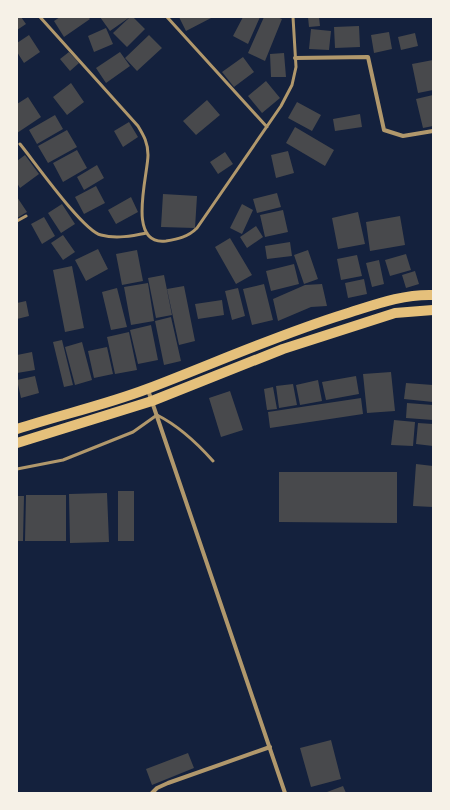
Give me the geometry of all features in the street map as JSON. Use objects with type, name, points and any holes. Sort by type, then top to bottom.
[{"type":"highway","points":[[17,429],[127,397],[260,344],[326,320],[385,301],[407,296],[433,295]]},
{"type":"highway","points":[[17,443],[152,401],[260,357],[298,344],[395,313],[433,310]]},
{"type":"street","points":[[295,58],[368,57],[384,130],[403,136],[433,131]]},
{"type":"street","points":[[148,389],[285,793]]},
{"type":"street","points":[[152,793],[157,788],[168,783],[270,747]]},
{"type":"lane","points":[[40,17],[138,126],[147,140],[148,154],[144,184],[142,220],[147,233],[153,239],[162,241],[175,240],[185,237],[197,228],[281,106],[292,85],[296,67],[293,17]]},
{"type":"lane","points":[[167,17],[267,127]]},
{"type":"lane","points":[[20,144],[74,213],[92,231],[100,235],[122,237],[147,233]]},
{"type":"lane","points":[[17,221],[26,216]]},
{"type":"lane","points":[[17,469],[63,460],[133,432],[157,415],[171,422],[213,461]]},
{"type":"building","points":[[17,17],[21,17],[26,24],[17,30]]},
{"type":"building","points":[[60,17],[88,17],[90,19],[64,37],[54,21]]},
{"type":"building","points":[[100,17],[130,17],[110,31]]},
{"type":"building","points":[[130,17],[133,17],[145,29],[127,47],[113,33]]},
{"type":"building","points":[[179,17],[213,17],[186,31]]},
{"type":"building","points":[[243,17],[260,17],[248,44],[233,36]]},
{"type":"building","points":[[264,17],[277,17],[282,19],[265,61],[248,53]]},
{"type":"building","points":[[308,17],[319,17],[320,26],[309,27]]},
{"type":"building","points":[[359,26],[360,47],[335,48],[334,27]]},
{"type":"building","points":[[106,28],[113,44],[94,52],[88,36]]},
{"type":"building","points":[[311,29],[331,31],[329,50],[309,49]]},
{"type":"building","points":[[389,32],[392,49],[374,53],[371,35]]},
{"type":"building","points":[[415,33],[418,46],[401,50],[398,37]]},
{"type":"building","points":[[29,35],[40,52],[24,63],[17,52],[17,43]]},
{"type":"building","points":[[149,35],[162,48],[137,71],[125,58]]},
{"type":"building","points":[[69,52],[79,63],[70,71],[60,59]]},
{"type":"building","points":[[120,52],[130,66],[106,83],[96,68]]},
{"type":"building","points":[[284,53],[286,77],[271,77],[270,54]]},
{"type":"building","points":[[243,57],[254,72],[234,87],[222,72]]},
{"type":"building","points":[[433,60],[433,90],[418,93],[412,64]]},
{"type":"building","points":[[266,81],[280,98],[262,113],[248,96]]},
{"type":"building","points":[[71,83],[84,102],[67,115],[53,97]]},
{"type":"building","points":[[433,95],[433,126],[423,128],[416,99]]},
{"type":"building","points":[[28,97],[41,117],[17,133],[17,104]]},
{"type":"building","points":[[207,100],[220,115],[196,135],[183,121]]},
{"type":"building","points":[[297,102],[321,115],[312,131],[288,118]]},
{"type":"building","points":[[360,114],[362,127],[335,131],[333,119]]},
{"type":"building","points":[[55,115],[63,129],[37,144],[29,130]]},
{"type":"building","points":[[129,122],[138,137],[123,147],[114,131]]},
{"type":"building","points":[[295,127],[334,150],[325,166],[286,143]]},
{"type":"building","points":[[67,130],[77,147],[48,163],[38,146]]},
{"type":"building","points":[[77,150],[87,168],[63,182],[53,163]]},
{"type":"building","points":[[288,151],[294,173],[276,178],[271,155]]},
{"type":"building","points":[[225,152],[233,164],[218,174],[210,162]]},
{"type":"building","points":[[25,155],[39,174],[20,188],[17,183],[17,161]]},
{"type":"building","points":[[97,165],[104,178],[84,190],[77,177]]},
{"type":"building","points":[[96,186],[105,203],[84,214],[75,197]]},
{"type":"building","points":[[277,193],[281,207],[257,213],[253,199]]},
{"type":"building","points":[[163,194],[197,196],[195,228],[161,227]]},
{"type":"building","points":[[17,197],[27,212],[17,218]]},
{"type":"building","points":[[131,197],[138,212],[116,224],[108,210]]},
{"type":"building","points":[[62,204],[75,224],[61,233],[48,213]]},
{"type":"building","points":[[242,204],[253,210],[242,234],[230,228]]},
{"type":"building","points":[[283,210],[288,232],[265,237],[260,215]]},
{"type":"building","points":[[358,212],[365,244],[338,249],[332,218]]},
{"type":"building","points":[[400,216],[405,245],[370,251],[366,222]]},
{"type":"building","points":[[44,217],[55,236],[42,244],[31,224]]},
{"type":"building","points":[[256,226],[263,237],[247,248],[240,237]]},
{"type":"building","points":[[63,235],[75,252],[63,260],[51,243]]},
{"type":"building","points":[[230,238],[252,275],[236,284],[215,247]]},
{"type":"building","points":[[290,242],[292,256],[267,259],[265,246]]},
{"type":"building","points":[[98,249],[108,269],[86,281],[75,260]]},
{"type":"building","points":[[137,250],[143,281],[122,285],[116,254]]},
{"type":"building","points":[[308,250],[318,279],[304,284],[294,255]]},
{"type":"building","points":[[406,254],[411,270],[390,276],[385,260]]},
{"type":"building","points":[[357,255],[362,276],[341,280],[337,259]]},
{"type":"building","points":[[379,260],[384,284],[372,287],[366,263]]},
{"type":"building","points":[[294,264],[299,284],[271,291],[266,271]]},
{"type":"building","points":[[72,266],[84,328],[65,332],[53,270]]},
{"type":"building","points":[[415,271],[419,284],[406,288],[402,275]]},
{"type":"building","points":[[164,275],[172,315],[156,318],[148,278]]},
{"type":"building","points":[[364,279],[367,294],[348,298],[345,283]]},
{"type":"building","points":[[148,283],[154,321],[131,325],[124,287]]},
{"type":"building","points":[[264,284],[273,320],[252,325],[243,289]]},
{"type":"building","points":[[322,284],[327,306],[311,307],[278,321],[273,299],[305,285]]},
{"type":"building","points":[[184,286],[195,341],[179,345],[167,289]]},
{"type":"building","points":[[117,288],[127,327],[111,330],[102,292]]},
{"type":"building","points":[[238,288],[245,316],[232,320],[225,291]]},
{"type":"building","points":[[222,300],[224,315],[198,319],[195,304]]},
{"type":"building","points":[[26,301],[29,316],[17,319],[17,303]]},
{"type":"building","points":[[171,317],[181,361],[164,365],[155,321]]},
{"type":"building","points":[[151,325],[158,360],[138,364],[130,330]]},
{"type":"building","points":[[129,332],[137,370],[115,374],[107,337]]},
{"type":"building","points":[[62,340],[73,385],[64,387],[53,342]]},
{"type":"building","points":[[82,342],[92,380],[75,385],[65,347]]},
{"type":"building","points":[[107,347],[113,374],[94,378],[88,351]]},
{"type":"building","points":[[32,352],[35,370],[17,373],[17,355]]},
{"type":"building","points":[[391,372],[395,411],[367,413],[363,374]]},
{"type":"building","points":[[35,376],[39,393],[21,398],[17,380]]},
{"type":"building","points":[[356,376],[359,394],[326,400],[322,382]]},
{"type":"building","points":[[318,380],[322,401],[300,405],[296,385]]},
{"type":"building","points":[[406,383],[433,385],[433,402],[404,399]]},
{"type":"building","points":[[293,384],[297,405],[279,408],[276,386]]},
{"type":"building","points":[[273,387],[277,409],[267,410],[264,389]]},
{"type":"building","points":[[230,391],[243,430],[221,437],[209,398]]},
{"type":"building","points":[[361,398],[363,414],[270,428],[268,412]]},
{"type":"building","points":[[407,403],[433,405],[433,420],[406,418]]},
{"type":"building","points":[[394,420],[415,422],[413,446],[391,445]]},
{"type":"building","points":[[418,423],[433,424],[433,446],[416,444]]},
{"type":"building","points":[[416,464],[433,466],[433,507],[413,506]]},
{"type":"building","points":[[279,472],[397,472],[397,523],[279,522]]},
{"type":"building","points":[[118,491],[134,491],[134,541],[118,541]]},
{"type":"building","points":[[107,493],[109,542],[70,543],[69,494]]},
{"type":"building","points":[[26,495],[66,495],[66,541],[25,541]]},
{"type":"building","points":[[17,496],[24,496],[23,541],[17,541]]},
{"type":"building","points":[[331,740],[341,779],[311,787],[300,748]]},
{"type":"building","points":[[188,753],[194,768],[152,785],[146,769]]},
{"type":"building","points":[[343,786],[346,793],[327,792]]}]
